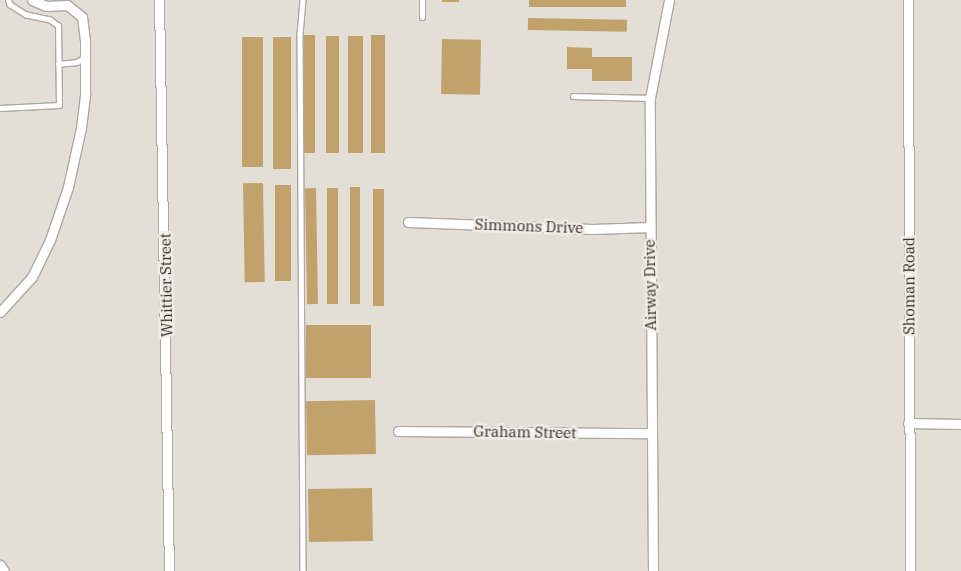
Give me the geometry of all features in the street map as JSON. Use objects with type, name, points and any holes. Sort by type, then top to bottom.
[{"type":"street","points":[[0,312],[32,278],[50,240],[81,128],[86,57],[82,17],[67,5],[46,6],[32,0]]},
{"type":"street","name":"Whittier Street","points":[[159,0],[169,571]]},
{"type":"street","name":"Airway Drive","points":[[653,571],[650,98],[669,0]]},
{"type":"street","name":"Shoman Road","points":[[908,0],[910,571]]},
{"type":"street","name":"Simmons Drive","points":[[408,222],[593,229],[650,227]]},
{"type":"street","points":[[908,424],[961,424]]},
{"type":"street","name":"Graham Street","points":[[398,431],[652,433]]},
{"type":"street","points":[[0,566],[4,571]]},
{"type":"lane","points":[[0,108],[59,105],[58,26],[50,20],[26,15],[10,5],[8,0]]},
{"type":"lane","points":[[303,0],[300,44],[304,571]]},
{"type":"lane","points":[[422,0],[422,17]]},
{"type":"lane","points":[[58,64],[77,62],[86,57]]},
{"type":"lane","points":[[573,96],[650,98]]},
{"type":"building","points":[[442,0],[459,0],[459,2],[442,2]]},
{"type":"building","points":[[529,0],[626,0],[626,7],[529,7]]},
{"type":"building","points":[[528,18],[627,20],[627,32],[528,30]]},
{"type":"building","points":[[303,35],[315,35],[315,153],[303,153]]},
{"type":"building","points":[[371,35],[385,35],[385,153],[371,153]]},
{"type":"building","points":[[326,36],[339,36],[339,153],[326,153]]},
{"type":"building","points":[[348,36],[363,36],[363,153],[348,153]]},
{"type":"building","points":[[242,37],[263,37],[263,167],[242,167]]},
{"type":"building","points":[[273,37],[291,37],[291,169],[273,169]]},
{"type":"building","points":[[442,39],[481,40],[480,95],[441,94]]},
{"type":"building","points":[[567,47],[592,48],[592,57],[632,57],[632,81],[592,81],[592,69],[567,69]]},
{"type":"building","points":[[243,183],[263,183],[265,282],[245,282]]},
{"type":"building","points":[[275,185],[291,185],[291,281],[275,281]]},
{"type":"building","points":[[350,187],[360,187],[360,304],[350,304]]},
{"type":"building","points":[[305,188],[316,188],[318,304],[307,304]]},
{"type":"building","points":[[327,188],[338,188],[338,304],[327,304]]},
{"type":"building","points":[[373,189],[384,189],[384,306],[373,306]]},
{"type":"building","points":[[306,325],[371,325],[371,378],[306,378]]},
{"type":"building","points":[[375,400],[376,454],[307,455],[306,401]]},
{"type":"building","points":[[372,488],[373,541],[309,542],[308,489]]}]
